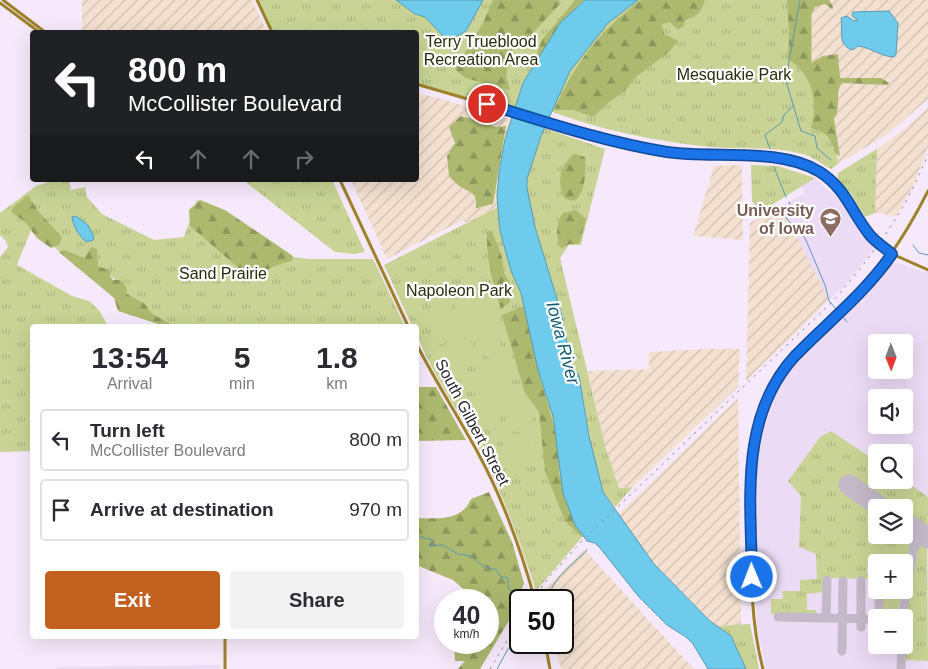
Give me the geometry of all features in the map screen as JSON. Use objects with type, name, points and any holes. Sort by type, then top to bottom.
[{"type":"main road","points":[[2,0],[42,30]]},
{"type":"main road","points":[[258,0],[271,30]]},
{"type":"main road","points":[[0,3],[36,30]]},
{"type":"main road","points":[[419,85],[618,142],[669,152],[773,158],[803,164],[820,173],[836,185],[850,201],[868,232],[892,254],[928,270]]},
{"type":"main road","points":[[341,182],[407,324]]},
{"type":"main road","points":[[763,669],[755,632],[752,595],[751,457],[756,427],[764,403],[778,378],[790,363],[859,294],[892,254],[928,190]]},
{"type":"main road","name":"South Gilbert Street","points":[[419,348],[493,483],[520,552],[532,589]]},
{"type":"main road","points":[[225,639],[225,669]]},
{"type":"main road","points":[[547,654],[550,669]]},
{"type":"shaded area","points":[[82,0],[252,0],[266,30],[82,30]]},
{"type":"shaded area","points":[[812,0],[928,0],[928,99],[888,134],[838,164],[833,116],[812,86]]},
{"type":"shaded area","points":[[419,94],[512,120],[505,139],[499,172],[498,207],[466,223],[463,220],[387,259],[352,182],[419,182]]},
{"type":"shaded area","points":[[928,107],[928,147],[914,184],[896,216],[875,213],[877,149],[907,127]]},
{"type":"shaded area","points":[[742,165],[743,240],[693,236],[714,166]]},
{"type":"shaded area","name":"University of Iowa","points":[[815,178],[844,204],[860,234],[874,249],[845,285],[829,300],[781,206],[805,193],[801,187]]},
{"type":"shaded area","points":[[781,206],[829,300],[746,381],[750,223]]},
{"type":"shaded area","points":[[892,263],[898,263],[928,273],[928,669],[766,669],[757,626],[754,485],[761,424],[769,403],[787,373],[869,291]]},
{"type":"shaded area","points":[[740,349],[738,387],[633,487],[619,488],[606,449],[588,371],[649,369],[649,352]]},
{"type":"shaded area","points":[[738,398],[741,625],[716,626],[654,564],[618,515]]},
{"type":"shaded area","points":[[584,549],[694,669],[561,669],[557,654],[574,654],[574,589],[545,589]]},
{"type":"shaded area","points":[[220,665],[220,669],[57,669],[57,667]]},
{"type":"green space","name":"Terry Trueblood Recreation Area","points":[[258,0],[582,0],[519,96],[515,108],[504,105],[503,109],[419,85],[419,30],[272,30]]},
{"type":"green space","points":[[493,0],[558,0],[561,3],[529,37],[511,51],[506,76],[510,90],[465,78],[455,69],[483,23]]},
{"type":"green space","points":[[575,0],[585,0],[576,7],[531,68],[542,40]]},
{"type":"green space","name":"Mesquakie Park","points":[[631,0],[812,0],[812,86],[836,86],[837,116],[833,116],[838,164],[831,169],[808,156],[784,150],[722,148],[668,142],[607,129],[547,110],[567,69],[588,39]]},
{"type":"green space","points":[[641,0],[705,0],[698,13],[685,20],[684,25],[678,30],[670,22],[662,24],[664,34],[678,41],[670,51],[636,77],[625,91],[609,102],[593,117],[573,110],[554,110],[571,76],[590,49],[612,24]]},
{"type":"green space","points":[[787,0],[829,0],[833,7],[832,9],[825,4],[815,7],[811,15],[811,63],[823,56],[838,54],[840,78],[881,78],[889,83],[888,85],[842,83],[839,91],[838,110],[834,119],[840,156],[835,153],[828,136],[811,128],[814,98],[811,88],[808,80],[796,64],[787,58],[789,37]]},
{"type":"green space","points":[[461,116],[496,127],[506,126],[493,204],[476,208],[476,199],[473,194],[458,185],[449,176],[447,156],[455,143],[449,127]]},
{"type":"green space","points":[[544,128],[605,149],[581,245],[569,245],[560,258],[606,449],[619,488],[633,487],[615,507],[603,492],[595,465],[579,376],[571,361],[561,311],[531,214],[527,182],[529,170]]},
{"type":"green space","points":[[877,149],[875,213],[865,217],[851,194],[837,180],[838,173]]},
{"type":"green space","points":[[574,154],[585,157],[583,187],[575,201],[565,199],[560,181],[565,163]]},
{"type":"green space","points":[[751,165],[778,166],[815,178],[770,206],[756,206],[752,201]]},
{"type":"green space","name":"Sand Prairie","points":[[48,182],[69,182],[71,190],[85,187],[87,197],[102,214],[154,240],[184,237],[197,200],[224,211],[293,257],[308,259],[373,259],[404,324],[170,324],[130,311],[125,291],[109,274],[98,266],[97,262],[84,273],[24,221],[31,230],[17,265],[72,296],[89,301],[99,310],[107,324],[30,324],[30,451],[0,452],[0,257],[8,247],[6,241],[0,235],[0,213],[36,186]]},
{"type":"green space","points":[[246,182],[333,182],[365,252],[354,254],[335,252]]},
{"type":"green space","points":[[28,195],[38,211],[62,237],[59,245],[51,248],[37,238],[24,221],[11,212],[13,207]]},
{"type":"green space","points":[[200,200],[225,210],[293,256],[292,261],[255,274],[251,279],[190,226],[189,210]]},
{"type":"green space","name":"Napoleon Park","points":[[498,207],[500,231],[511,271],[521,293],[538,370],[553,416],[575,525],[583,536],[538,589],[535,589],[524,554],[488,465],[424,351],[419,339],[419,324],[411,324],[384,265]]},
{"type":"green space","points":[[576,210],[586,219],[579,244],[569,244],[561,249],[557,235],[560,217],[563,213]]},
{"type":"green space","points":[[492,231],[502,257],[504,273],[510,283],[507,289],[510,302],[501,309],[489,262],[487,232]]},
{"type":"green space","points":[[91,247],[97,249],[98,266],[111,271],[110,276],[113,280],[120,280],[126,287],[127,294],[145,304],[152,314],[171,324],[158,324],[118,311],[114,298],[59,252],[64,250],[85,258]]},
{"type":"green space","points":[[467,295],[483,299],[496,310],[468,327],[451,300]]},
{"type":"green space","points":[[446,303],[464,331],[436,347],[431,328],[433,317]]},
{"type":"green space","points":[[524,306],[538,370],[557,437],[559,474],[575,525],[582,537],[565,521],[545,471],[539,412],[525,393],[502,315]]},
{"type":"green space","points":[[497,314],[503,327],[502,338],[497,349],[488,359],[470,331]]},
{"type":"green space","points":[[466,334],[483,361],[464,367],[448,361],[438,351]]},
{"type":"green space","points":[[503,363],[508,364],[505,397],[473,393],[476,381],[482,372]]},
{"type":"green space","points":[[419,387],[436,387],[466,440],[419,441]]},
{"type":"green space","points":[[472,398],[503,402],[499,433],[486,429],[477,422],[472,411]]},
{"type":"green space","points":[[509,401],[529,412],[532,417],[534,435],[504,430]]},
{"type":"green space","points":[[831,431],[868,456],[868,489],[913,489],[913,486],[928,497],[928,532],[913,522],[913,499],[879,499],[847,478],[841,487],[868,505],[868,544],[911,544],[910,554],[868,554],[868,579],[824,578],[824,592],[807,594],[807,610],[816,610],[816,615],[771,614],[771,599],[783,599],[782,591],[800,591],[800,580],[817,579],[816,554],[799,547],[801,496],[788,481],[820,437]]},
{"type":"green space","points":[[504,436],[535,438],[535,445],[531,456],[516,466],[504,468],[502,465]]},
{"type":"green space","points":[[489,492],[512,542],[524,583],[522,589],[509,589],[509,620],[499,637],[499,589],[463,589],[453,580],[419,566],[419,518],[448,517],[461,512],[471,499]]},
{"type":"green space","points":[[927,543],[928,661],[905,660],[905,654],[913,654],[913,609],[906,609],[906,606],[907,599],[913,599],[913,573],[918,549],[921,544]]},
{"type":"green space","points":[[883,599],[901,599],[898,609],[883,609]]},
{"type":"green space","points":[[750,624],[759,669],[746,669],[731,636],[716,626]]},
{"type":"green space","points":[[455,654],[489,654],[480,669],[458,669],[465,661],[455,661]]},
{"type":"water","points":[[396,0],[483,0],[466,31],[452,39],[444,37],[425,17],[415,14]]},
{"type":"water","name":"Iowa River","points":[[585,0],[638,0],[608,23],[570,71],[541,136],[527,179],[535,227],[561,312],[571,363],[579,376],[589,436],[603,492],[654,564],[710,621],[731,636],[746,669],[708,669],[693,644],[686,637],[667,625],[639,597],[600,548],[595,543],[587,541],[575,525],[563,493],[553,416],[538,370],[521,293],[511,271],[500,231],[497,197],[505,139],[523,83],[560,23]]},
{"type":"water","points":[[889,11],[898,23],[896,54],[894,57],[885,56],[858,46],[853,50],[845,45],[842,37],[841,18],[847,16],[854,21],[858,20],[852,16],[853,12]]},
{"type":"water","points":[[76,216],[88,225],[94,237],[93,240],[87,242],[79,234],[72,217]]},
{"type":"waterway","points":[[800,0],[788,67],[789,73],[786,81],[801,131],[815,136],[817,148],[831,160]]},
{"type":"waterway","points":[[770,149],[765,135],[782,122],[784,115],[794,105]]},
{"type":"waterway","points":[[774,167],[786,197]]},
{"type":"waterway","points":[[789,202],[791,206],[786,212],[786,218],[805,238],[825,285],[829,301],[836,309]]},
{"type":"waterway","points":[[913,245],[919,253],[928,255]]},
{"type":"waterway","points":[[844,318],[847,322]]},
{"type":"waterway","points":[[419,537],[433,540],[430,546],[443,545],[458,554],[471,556],[483,566],[497,570],[500,576],[508,578],[509,589]]},
{"type":"waterway","points":[[551,589],[569,566],[587,550]]},
{"type":"waterway","points":[[497,669],[509,648]]},
{"type":"taxiway","points":[[904,609],[915,540],[913,534]]},
{"type":"taxiway","points":[[915,546],[920,541],[928,540]]},
{"type":"taxiway","points":[[826,617],[827,580]]},
{"type":"taxiway","points":[[842,651],[843,581]]},
{"type":"taxiway","points":[[861,581],[861,627]]},
{"type":"taxiway","points":[[879,599],[879,609]]},
{"type":"taxiway","points":[[778,617],[868,619]]},
{"type":"taxiway","points":[[901,669],[902,654]]},
{"type":"runway","points":[[849,485],[869,499]]},
{"type":"runway","points":[[913,528],[928,538]]},
{"type":"railway","points":[[540,589],[581,542],[832,302],[887,233],[909,195],[928,154]]},
{"type":"railway","points":[[490,669],[509,637]]},
{"type":"place","name":"University of Iowa","points":[[830,238]]},
{"type":"route","points":[[487,104],[558,126],[644,148],[697,155],[783,159],[803,164],[820,173],[836,185],[850,201],[868,232],[892,254],[865,288],[797,354],[778,378],[764,403],[756,427],[751,457],[752,577]]}]
